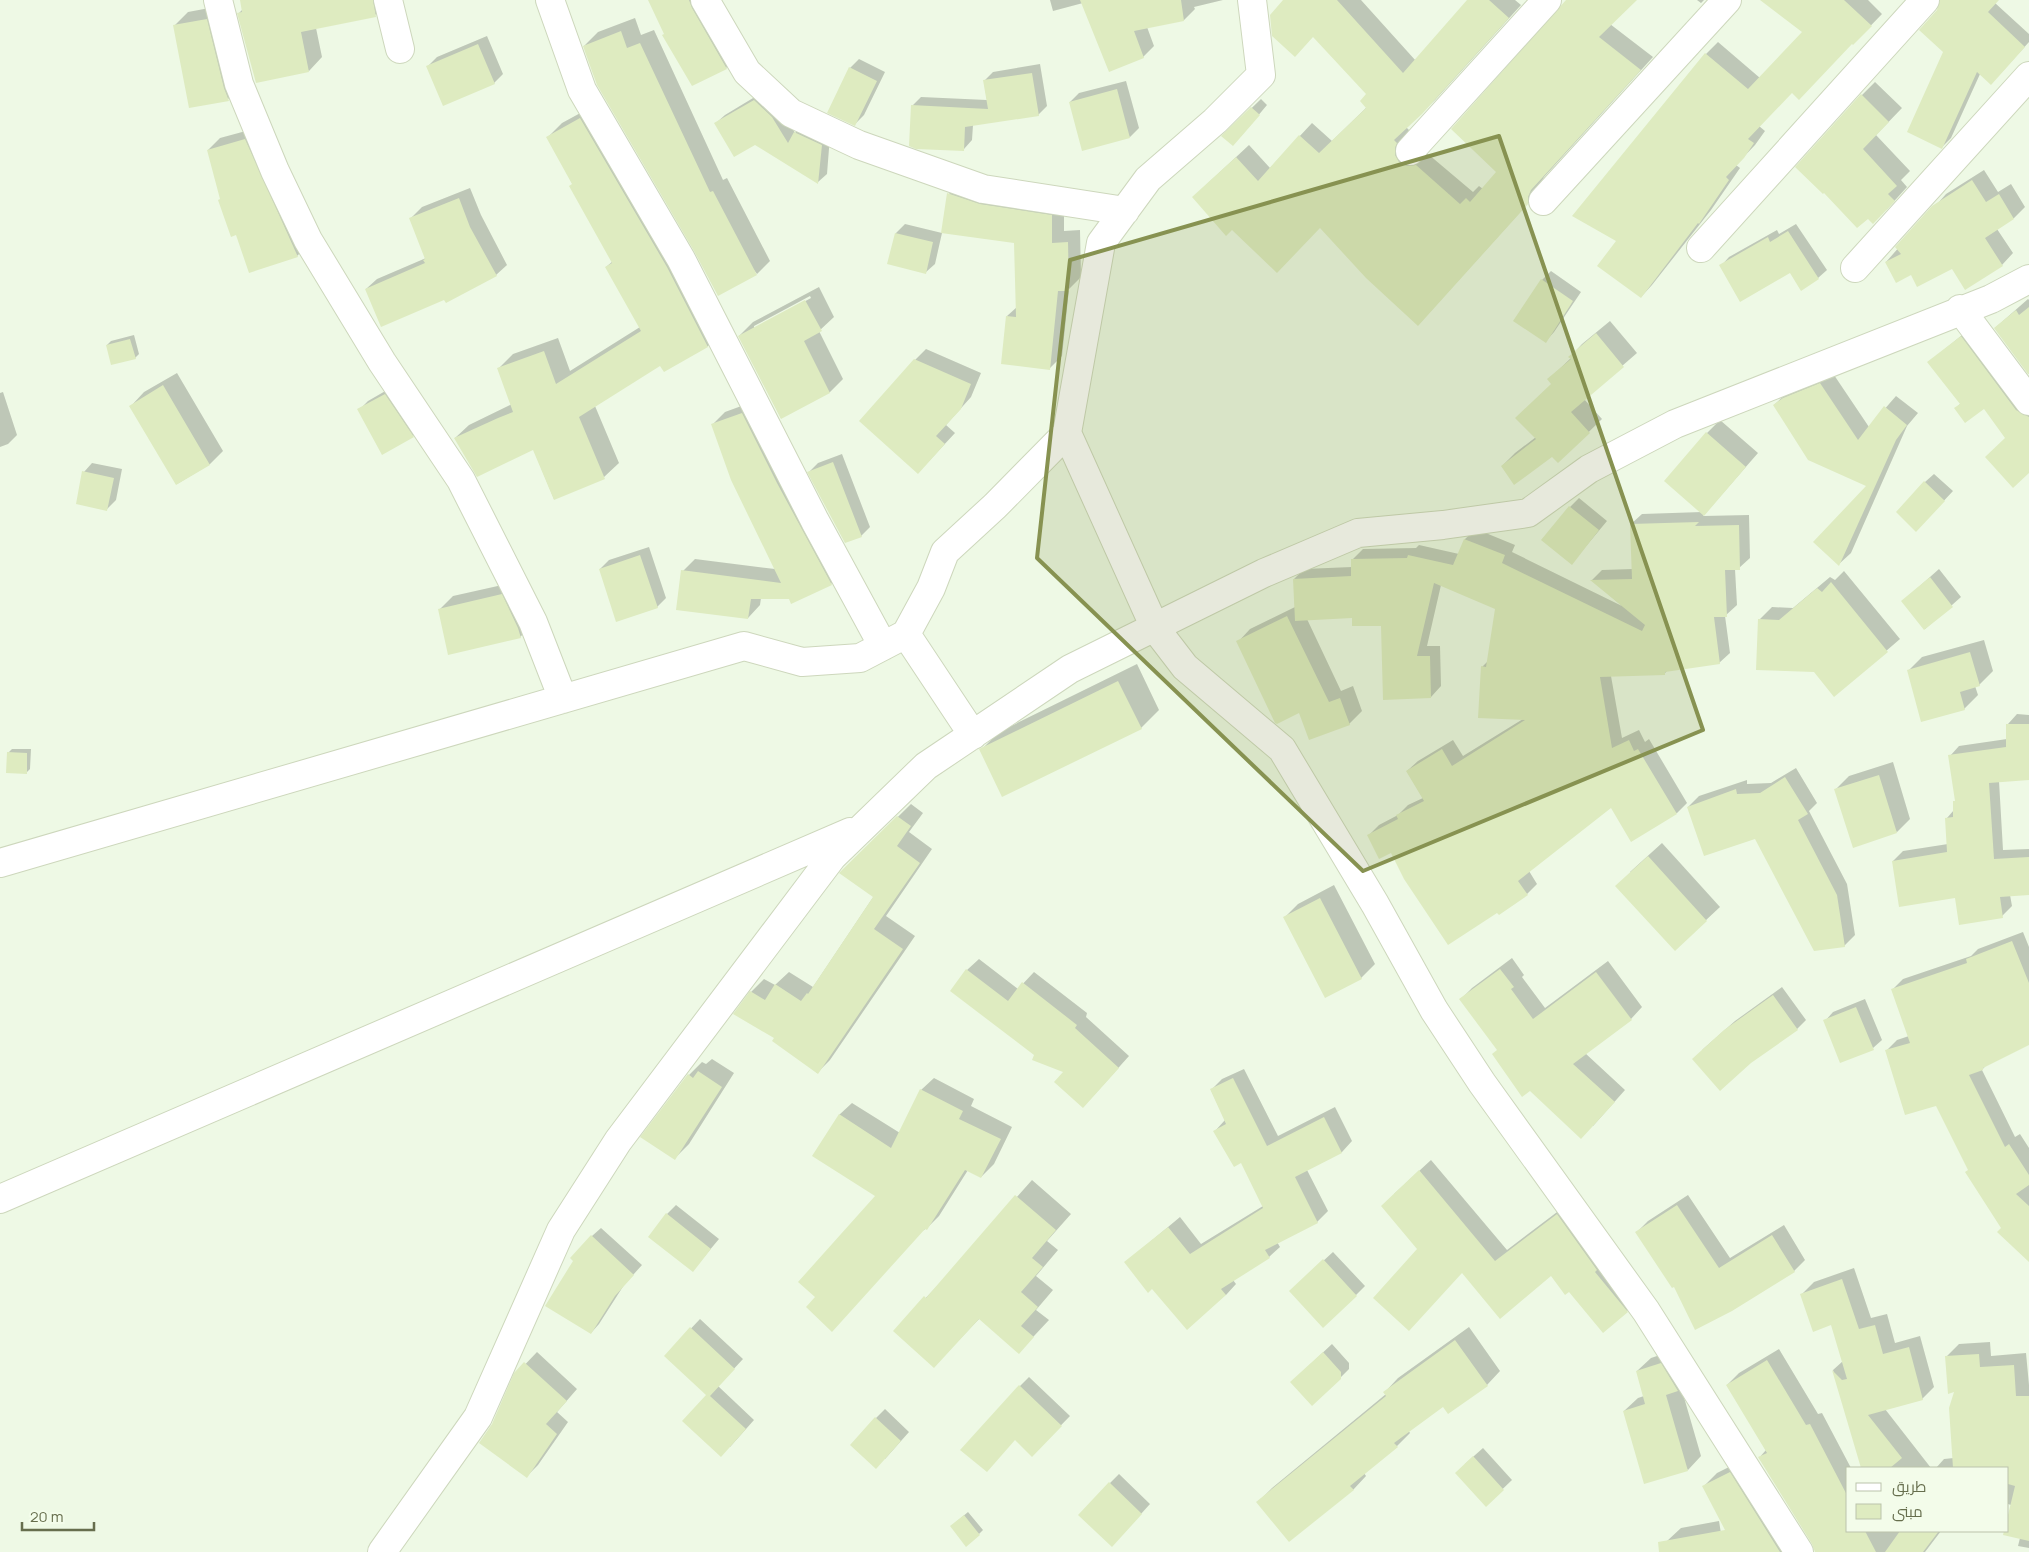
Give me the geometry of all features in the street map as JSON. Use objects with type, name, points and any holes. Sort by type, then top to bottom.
[{"type":"street","points":[[218,0],[240,84],[275,171],[308,240],[382,362],[461,480],[533,622],[563,699]]},
{"type":"street","points":[[388,0],[400,49]]},
{"type":"street","points":[[550,0],[582,90],[682,259],[815,521],[894,640],[972,735]]},
{"type":"street","points":[[705,0],[747,72],[791,113],[859,145],[983,190],[1125,211]]},
{"type":"street","points":[[1252,0],[1261,75],[1215,121],[1148,179],[1101,243],[1067,433],[1155,628],[1185,667],[1282,749],[1375,904],[1444,1026],[1482,1083],[1646,1311],[1799,1552]]},
{"type":"street","points":[[1410,150],[1547,0]]},
{"type":"street","points":[[1543,201],[1727,0]]},
{"type":"street","points":[[1701,248],[1925,0]]},
{"type":"street","points":[[1855,268],[2029,76]]},
{"type":"street","points":[[382,1552],[478,1416],[561,1230],[618,1141],[832,858],[926,766],[1070,669],[1264,573],[1358,533],[1443,525],[1528,513],[1588,469],[1675,424],[1991,299],[2029,279]]},
{"type":"street","points":[[1960,310],[2029,401]]},
{"type":"street","points":[[0,863],[744,646],[802,662],[860,658],[894,640],[931,588],[946,552],[995,506],[1067,433]]},
{"type":"street","points":[[0,1198],[865,825]]},
{"type":"highlighted area","points":[[1499,136],[1703,730],[1363,871],[1037,558],[1070,260]]},
{"type":"building","points":[[240,0],[373,0],[376,17],[301,32],[309,72],[256,83],[237,13],[242,12]]},
{"type":"building","points":[[648,0],[689,0],[727,69],[692,86],[662,35],[664,34]]},
{"type":"building","points":[[1080,0],[1181,0],[1184,21],[1134,31],[1144,58],[1109,72]]},
{"type":"building","points":[[1283,0],[1337,0],[1403,73],[1467,0],[1489,0],[1509,18],[1422,114],[1394,140],[1397,143],[1395,155],[1399,162],[1407,166],[1416,165],[1460,204],[1466,198],[1470,202],[1496,172],[1451,129],[1566,0],[1637,0],[1599,37],[1641,70],[1531,190],[1528,204],[1418,326],[1366,278],[1320,228],[1277,273],[1232,230],[1226,236],[1192,197],[1236,157],[1258,181],[1299,135],[1319,153],[1366,108],[1360,101],[1366,94],[1313,37],[1295,57],[1272,36],[1270,15]]},
{"type":"building","points":[[1760,0],[1844,0],[1872,26],[1852,44],[1799,100],[1792,93],[1748,139],[1754,143],[1744,158],[1726,177],[1729,180],[1699,224],[1641,298],[1597,266],[1616,241],[1572,216],[1705,53],[1748,89],[1802,32]]},
{"type":"building","points":[[1940,0],[1999,0],[1988,12],[2025,47],[1991,85],[1977,72],[1942,149],[1907,132],[1943,52],[1919,30],[1937,10]]},
{"type":"building","points":[[207,19],[229,101],[189,108],[173,25]]},
{"type":"building","points":[[621,31],[627,48],[640,43],[710,192],[713,191],[757,275],[718,296],[694,251],[597,85],[583,46]]},
{"type":"building","points":[[478,44],[495,84],[443,106],[426,66]]},
{"type":"building","points":[[849,67],[877,81],[855,126],[827,113]]},
{"type":"building","points":[[1032,73],[1039,116],[965,127],[964,151],[916,149],[909,146],[911,105],[988,109],[983,80]]},
{"type":"building","points":[[1117,89],[1130,138],[1082,151],[1069,102]]},
{"type":"building","points":[[1861,94],[1889,122],[1863,149],[1897,186],[1888,194],[1895,201],[1873,224],[1868,219],[1857,228],[1824,193],[1795,167]]},
{"type":"building","points":[[754,100],[772,117],[788,143],[794,132],[822,145],[818,184],[755,145],[734,157],[714,123]]},
{"type":"building","points":[[1251,107],[1260,115],[1233,146],[1221,136]]},
{"type":"building","points":[[580,118],[667,267],[708,347],[664,372],[660,366],[579,417],[605,479],[554,500],[533,450],[477,477],[454,438],[513,412],[497,368],[544,351],[556,384],[641,331],[605,267],[612,263],[569,186],[572,184],[546,137]]},
{"type":"building","points":[[245,139],[298,257],[249,273],[236,235],[231,237],[218,200],[220,199],[207,150]]},
{"type":"building","points":[[1972,180],[1986,202],[1999,194],[2014,219],[1985,238],[2003,266],[1965,290],[1952,269],[1917,287],[1911,275],[1896,283],[1885,262],[1901,254],[1895,247],[1932,206]]},
{"type":"building","points":[[947,193],[980,204],[1052,215],[1052,243],[1068,242],[1069,291],[1058,291],[1050,370],[1001,364],[1006,316],[1016,317],[1014,243],[941,233]]},
{"type":"building","points":[[459,198],[470,227],[497,276],[446,303],[444,300],[381,327],[365,289],[425,263],[409,218]]},
{"type":"building","points":[[1788,231],[1819,279],[1801,291],[1790,273],[1740,302],[1719,265],[1768,237],[1770,242]]},
{"type":"building","points":[[895,233],[933,242],[926,274],[887,264]]},
{"type":"building","points":[[1541,279],[1573,301],[1546,343],[1513,321]]},
{"type":"building","points":[[805,300],[822,331],[804,341],[830,393],[781,419],[738,336]]},
{"type":"building","points":[[2029,307],[2028,374],[1994,328],[2016,310],[2019,315]]},
{"type":"building","points":[[1596,333],[1624,367],[1571,412],[1590,433],[1558,463],[1552,457],[1514,485],[1501,466],[1536,439],[1515,418],[1551,384],[1547,379],[1571,359],[1568,357]]},
{"type":"building","points":[[1961,336],[2016,410],[2029,417],[2029,473],[2013,488],[1985,457],[2005,438],[1984,409],[1965,423],[1954,408],[1960,404],[1927,362]]},
{"type":"building","points":[[130,339],[136,359],[111,365],[106,345]]},
{"type":"building","points":[[914,359],[971,384],[961,409],[936,436],[945,444],[918,474],[859,421]]},
{"type":"building","points":[[1820,383],[1858,440],[1884,406],[1907,425],[1896,440],[1839,566],[1813,542],[1866,486],[1808,460],[1773,405],[1783,398]]},
{"type":"building","points":[[163,385],[210,465],[176,485],[129,406]]},
{"type":"building","points":[[385,394],[414,437],[382,455],[357,409]]},
{"type":"building","points":[[742,413],[832,585],[791,604],[789,599],[751,599],[748,619],[676,610],[681,570],[781,583],[731,480],[711,424]]},
{"type":"building","points":[[1706,432],[1746,467],[1704,516],[1664,481]]},
{"type":"building","points":[[833,462],[862,537],[845,543],[807,472]]},
{"type":"building","points":[[82,471],[114,478],[107,511],[76,504]]},
{"type":"building","points":[[1924,481],[1945,501],[1916,532],[1896,512]]},
{"type":"building","points":[[1569,506],[1599,530],[1572,565],[1541,540]]},
{"type":"building","points":[[1699,522],[1695,526],[1739,525],[1740,570],[1725,570],[1727,617],[1714,617],[1720,664],[1665,672],[1665,675],[1600,677],[1612,748],[1629,740],[1634,751],[1638,749],[1677,814],[1631,842],[1611,808],[1518,881],[1528,895],[1499,915],[1497,913],[1448,945],[1404,879],[1391,853],[1379,859],[1367,835],[1398,819],[1396,815],[1424,801],[1406,771],[1442,749],[1452,766],[1525,720],[1478,718],[1481,666],[1486,667],[1495,609],[1434,583],[1417,656],[1430,656],[1431,698],[1383,700],[1381,626],[1352,626],[1352,618],[1295,621],[1293,579],[1351,576],[1351,559],[1407,558],[1408,555],[1453,565],[1464,539],[1505,555],[1502,563],[1642,631],[1645,625],[1590,580],[1632,579],[1630,524]]},
{"type":"building","points":[[640,555],[658,608],[616,622],[599,569]]},
{"type":"building","points":[[1930,577],[1953,607],[1924,630],[1901,601]]},
{"type":"building","points":[[1831,582],[1888,652],[1834,697],[1814,672],[1756,670],[1758,619],[1779,620],[1817,588],[1822,592]]},
{"type":"building","points":[[502,594],[521,638],[448,655],[438,609]]},
{"type":"building","points":[[1287,616],[1329,702],[1340,698],[1350,725],[1309,740],[1299,713],[1277,724],[1275,723],[1236,641]]},
{"type":"building","points":[[1970,652],[1980,686],[1960,692],[1965,710],[1921,722],[1907,670]]},
{"type":"building","points":[[1118,681],[1142,729],[1002,797],[979,749]]},
{"type":"building","points":[[2006,724],[2029,724],[2029,780],[1989,783],[1994,859],[2029,857],[2029,895],[2000,897],[2003,918],[1959,925],[1955,898],[1899,907],[1892,861],[1947,852],[1945,818],[1953,817],[1953,801],[1955,801],[1948,755],[2006,747]]},
{"type":"building","points":[[7,752],[27,753],[27,774],[6,773]]},
{"type":"building","points":[[1879,775],[1897,833],[1853,848],[1834,789]]},
{"type":"building","points":[[1785,777],[1808,814],[1798,820],[1837,895],[1845,947],[1814,951],[1755,839],[1704,856],[1687,807],[1736,789],[1737,794],[1760,793]]},
{"type":"building","points":[[897,816],[911,826],[897,846],[920,863],[874,929],[903,949],[818,1074],[772,1041],[774,1038],[733,1014],[750,991],[765,1000],[775,984],[801,1001],[808,994],[873,897],[839,873]]},
{"type":"building","points":[[1648,856],[1707,921],[1675,951],[1615,886]]},
{"type":"building","points":[[1320,898],[1362,979],[1325,998],[1283,917]]},
{"type":"building","points":[[2012,941],[2029,983],[2029,1045],[1983,1068],[1983,1070],[1969,1075],[2005,1147],[2009,1144],[2029,1175],[2029,1185],[2016,1194],[2029,1206],[2029,1262],[1997,1232],[2001,1228],[1965,1172],[1968,1170],[1936,1106],[1905,1115],[1885,1050],[1910,1043],[1891,989],[1967,963],[1966,959]]},
{"type":"building","points":[[966,969],[1008,1001],[1022,982],[1077,1025],[1075,1028],[1119,1068],[1083,1108],[1054,1082],[1063,1072],[1032,1060],[1034,1055],[950,991]]},
{"type":"building","points":[[1500,969],[1514,987],[1511,989],[1533,1019],[1596,972],[1632,1020],[1573,1064],[1615,1102],[1581,1139],[1530,1091],[1522,1097],[1492,1054],[1497,1050],[1459,999]]},
{"type":"building","points":[[1773,995],[1798,1030],[1751,1063],[1720,1091],[1692,1059],[1724,1030]]},
{"type":"building","points":[[1856,1007],[1874,1050],[1840,1063],[1823,1020]]},
{"type":"building","points":[[698,1071],[722,1087],[675,1160],[640,1137],[688,1074],[693,1078]]},
{"type":"building","points":[[1233,1078],[1267,1146],[1324,1117],[1342,1153],[1295,1177],[1318,1223],[1265,1250],[1270,1258],[1221,1289],[1226,1295],[1187,1330],[1152,1289],[1148,1293],[1124,1262],[1168,1227],[1190,1254],[1263,1208],[1241,1163],[1234,1167],[1213,1131],[1226,1124],[1210,1089]]},
{"type":"building","points":[[920,1089],[963,1111],[959,1119],[1001,1139],[981,1178],[965,1170],[927,1230],[925,1229],[832,1332],[806,1307],[815,1297],[798,1282],[875,1196],[812,1156],[839,1114],[891,1148]]},
{"type":"building","points":[[1419,1170],[1495,1261],[1557,1214],[1597,1270],[1595,1272],[1628,1312],[1603,1333],[1569,1292],[1565,1295],[1551,1276],[1500,1319],[1462,1273],[1409,1331],[1373,1298],[1417,1249],[1381,1206]]},
{"type":"building","points":[[1015,1195],[1056,1230],[1032,1258],[1043,1267],[1021,1292],[1038,1307],[1021,1326],[1034,1337],[1019,1354],[979,1319],[934,1368],[893,1331],[924,1296],[926,1298]]},
{"type":"building","points":[[1677,1205],[1719,1268],[1772,1235],[1795,1272],[1732,1311],[1695,1330],[1674,1287],[1672,1288],[1635,1232]]},
{"type":"building","points":[[666,1213],[711,1249],[693,1272],[648,1237]]},
{"type":"building","points":[[591,1235],[634,1275],[615,1296],[591,1334],[545,1306],[573,1261],[570,1258]]},
{"type":"building","points":[[1323,1259],[1357,1296],[1323,1328],[1289,1291]]},
{"type":"building","points":[[1842,1279],[1859,1329],[1875,1325],[1883,1354],[1909,1347],[1923,1400],[1868,1415],[1902,1458],[1891,1467],[1861,1467],[1832,1370],[1842,1380],[1847,1379],[1831,1325],[1813,1332],[1800,1294]]},
{"type":"building","points":[[690,1327],[735,1369],[710,1396],[746,1429],[721,1457],[682,1421],[706,1395],[664,1356]]},
{"type":"building","points":[[1455,1340],[1488,1386],[1448,1414],[1443,1407],[1394,1443],[1398,1447],[1350,1486],[1354,1490],[1289,1542],[1256,1502],[1386,1396],[1383,1392]]},
{"type":"building","points":[[1323,1352],[1341,1372],[1341,1379],[1312,1406],[1290,1382]]},
{"type":"building","points":[[1979,1354],[1980,1367],[2014,1365],[2016,1396],[2029,1396],[2029,1541],[2003,1535],[2004,1532],[2009,1532],[2009,1511],[2015,1486],[2009,1484],[2009,1467],[1953,1467],[1949,1408],[1954,1392],[1948,1394],[1945,1356]]},
{"type":"building","points":[[1767,1360],[1806,1425],[1810,1424],[1846,1493],[1846,1532],[1866,1532],[1876,1552],[1815,1552],[1812,1544],[1758,1457],[1767,1453],[1726,1385]]},
{"type":"building","points":[[524,1362],[567,1401],[546,1424],[557,1434],[527,1478],[479,1443],[492,1424],[514,1373]]},
{"type":"building","points":[[1661,1363],[1678,1391],[1666,1395],[1688,1471],[1644,1484],[1623,1411],[1645,1404],[1636,1371]]},
{"type":"building","points":[[1019,1385],[1062,1426],[1032,1457],[1015,1440],[987,1472],[960,1450]]},
{"type":"building","points":[[875,1417],[901,1441],[876,1469],[850,1445]]},
{"type":"building","points":[[1473,1456],[1504,1490],[1486,1507],[1455,1473]]},
{"type":"building","points":[[1730,1472],[1780,1552],[1659,1552],[1658,1542],[1725,1530],[1702,1486]]},
{"type":"building","points":[[1109,1482],[1142,1514],[1112,1547],[1078,1515]]},
{"type":"building","points":[[964,1515],[980,1535],[966,1547],[950,1526]]},
{"type":"building","points":[[1899,1532],[1938,1532],[1923,1552],[1885,1552]]}]
